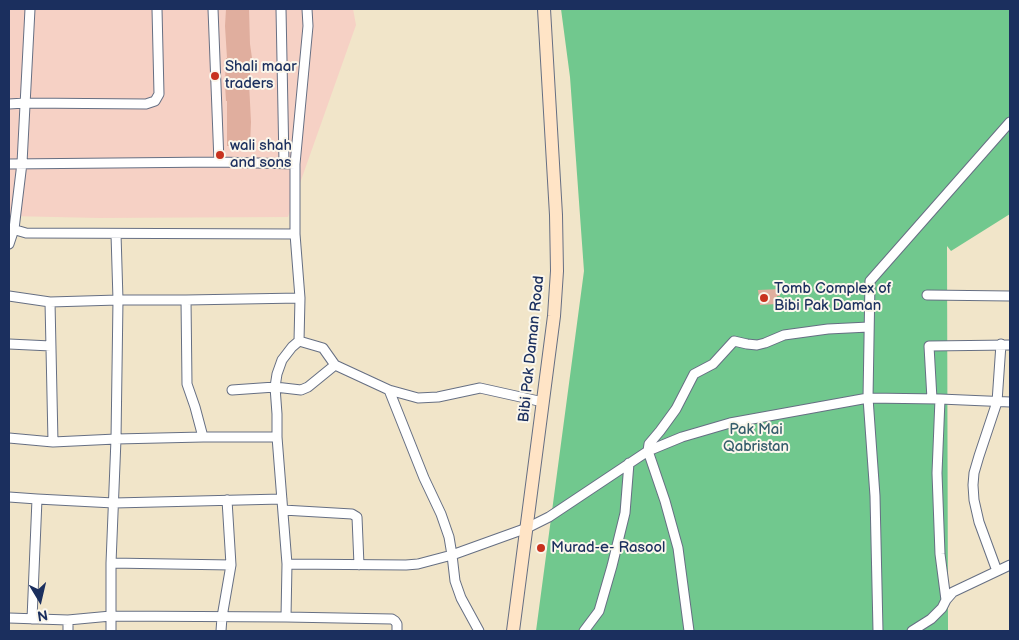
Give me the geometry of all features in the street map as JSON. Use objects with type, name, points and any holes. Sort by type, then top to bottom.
[{"type":"street","points":[[9,244],[22,163],[30,9]]},
{"type":"street","points":[[9,104],[146,104],[155,101],[159,94],[157,9]]},
{"type":"street","points":[[213,9],[219,162]]},
{"type":"street","points":[[281,9],[284,163]]},
{"type":"street","points":[[299,341],[300,298],[296,234],[295,164],[307,45],[307,9]]},
{"type":"street","name":"Bibi Pak Daman Road","points":[[513,631],[554,316],[557,271],[556,215],[544,9]]},
{"type":"street","points":[[878,631],[875,496],[868,398],[870,281],[1010,122]]},
{"type":"street","points":[[9,164],[219,162],[295,164]]},
{"type":"street","points":[[12,229],[26,233],[296,234]]},
{"type":"street","points":[[111,631],[118,300],[116,234]]},
{"type":"street","points":[[9,296],[50,302],[300,298]]},
{"type":"street","points":[[927,296],[1010,296]]},
{"type":"street","points":[[186,300],[187,384],[203,437]]},
{"type":"street","points":[[50,302],[53,442]]},
{"type":"street","points":[[689,631],[678,548],[668,510],[648,451],[649,444],[676,409],[694,374],[713,364],[734,342],[757,344],[765,343],[784,335],[828,329],[869,327]]},
{"type":"street","points":[[299,341],[323,348],[335,366],[389,390],[418,398],[438,397],[480,388],[543,402]]},
{"type":"street","points":[[286,617],[287,564],[275,387],[282,360],[292,346],[299,341]]},
{"type":"street","points":[[9,344],[51,346]]},
{"type":"street","points":[[946,600],[940,554],[936,474],[936,399],[929,346],[1006,344],[997,402],[974,473],[973,485],[979,522],[997,571]]},
{"type":"street","points":[[232,390],[275,387],[301,390],[308,388],[335,366]]},
{"type":"street","points":[[389,390],[424,478],[441,514],[449,537],[458,590],[479,631]]},
{"type":"street","points":[[287,564],[406,565],[418,564],[452,555],[527,528],[548,517],[648,451],[682,437],[730,423],[868,398],[1010,402]]},
{"type":"street","points":[[9,438],[53,442],[203,437],[277,438]]},
{"type":"street","points":[[584,631],[599,611],[612,566],[625,513],[629,463]]},
{"type":"street","points":[[9,497],[114,502],[282,499]]},
{"type":"street","points":[[32,619],[36,499]]},
{"type":"street","points":[[221,631],[231,565],[227,500]]},
{"type":"street","points":[[283,510],[345,513],[357,517],[359,565]]},
{"type":"street","points":[[111,563],[231,565]]},
{"type":"street","points":[[912,631],[931,620],[953,592],[1010,565]]},
{"type":"street","points":[[9,618],[68,620],[111,616],[392,619],[397,624],[397,631]]},
{"type":"street","points":[[68,620],[68,631]]},
{"type":"shaded area","points":[[9,9],[353,9],[356,25],[288,217],[99,218],[9,216]]},
{"type":"green space","name":"Pak Mai Qabristan","points":[[561,9],[1010,9],[1010,214],[951,251],[947,246],[948,631],[536,631],[584,271],[570,77]]},
{"type":"building","points":[[226,9],[249,9],[252,58],[250,58],[249,83],[250,146],[227,146],[225,84],[227,58]]},
{"type":"building","points":[[780,289],[780,296],[777,296],[777,304],[760,305],[758,290]]},
{"type":"place","name":"Shali maar traders","points":[[215,76]]},
{"type":"place","name":"wali shah and sons","points":[[220,155]]},
{"type":"place","name":"Tomb Complex of Bibi Pak Daman","points":[[764,298]]},
{"type":"place","name":"Murad-e- Rasool","points":[[541,548]]}]
